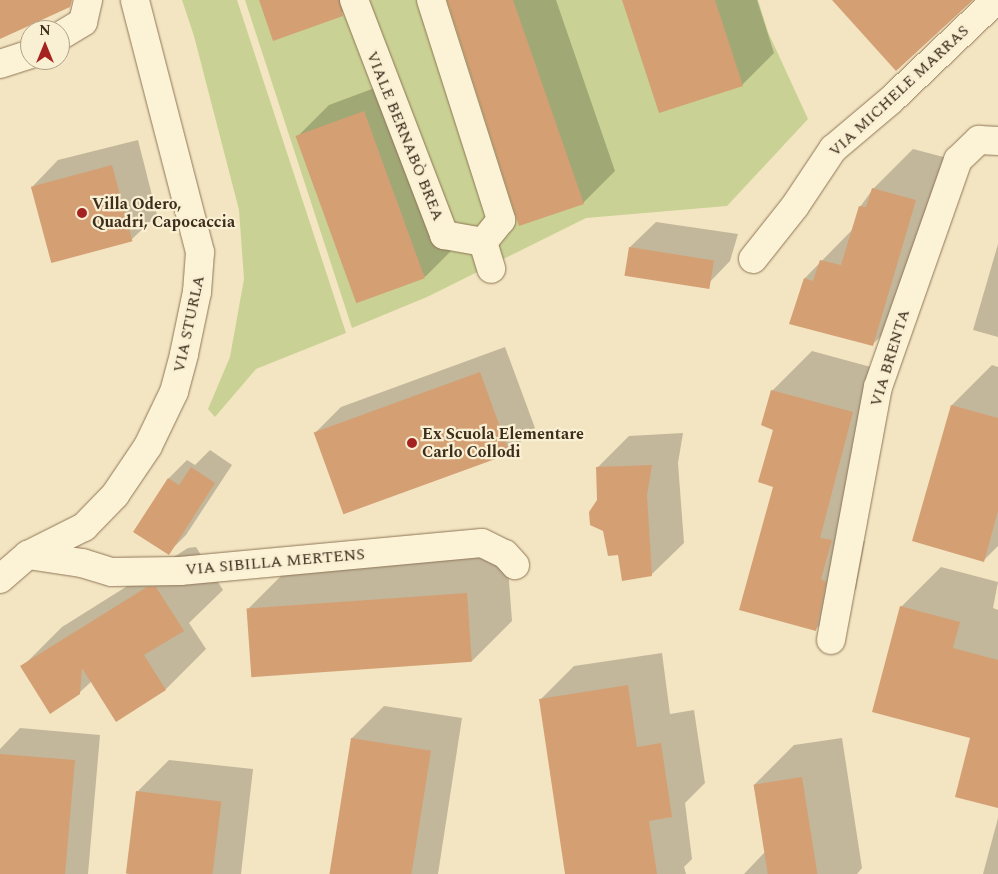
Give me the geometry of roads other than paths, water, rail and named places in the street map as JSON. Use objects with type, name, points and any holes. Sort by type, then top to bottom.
[{"type":"street","points":[[70,30],[83,22],[88,0]]},
{"type":"street","name":"VIA STURLA","points":[[0,579],[28,555],[84,527],[115,495],[148,446],[174,392],[197,292],[200,252],[135,0]]},
{"type":"street","name":"VIALE BERNABÒ BREA","points":[[354,0],[444,235],[483,242]]},
{"type":"street","points":[[431,0],[501,220],[483,242],[491,269]]},
{"type":"street","name":"VIA MICHELE MARRAS","points":[[753,259],[795,206],[833,149],[891,100],[996,0]]},
{"type":"street","points":[[0,64],[20,57]]},
{"type":"street","name":"VIA BRENTA","points":[[831,640],[878,387],[958,160],[979,140],[998,141]]},
{"type":"street","name":"VIA SIBILLA MERTENS","points":[[28,555],[82,563],[112,572],[180,571],[482,543],[505,554],[515,565]]},
{"type":"place","name":"Villa Odero, Quadri, Capocaccia","points":[[82,213]]},
{"type":"place","name":"Ex Scuola Elementare Carlo Collodi","points":[[412,443]]}]
